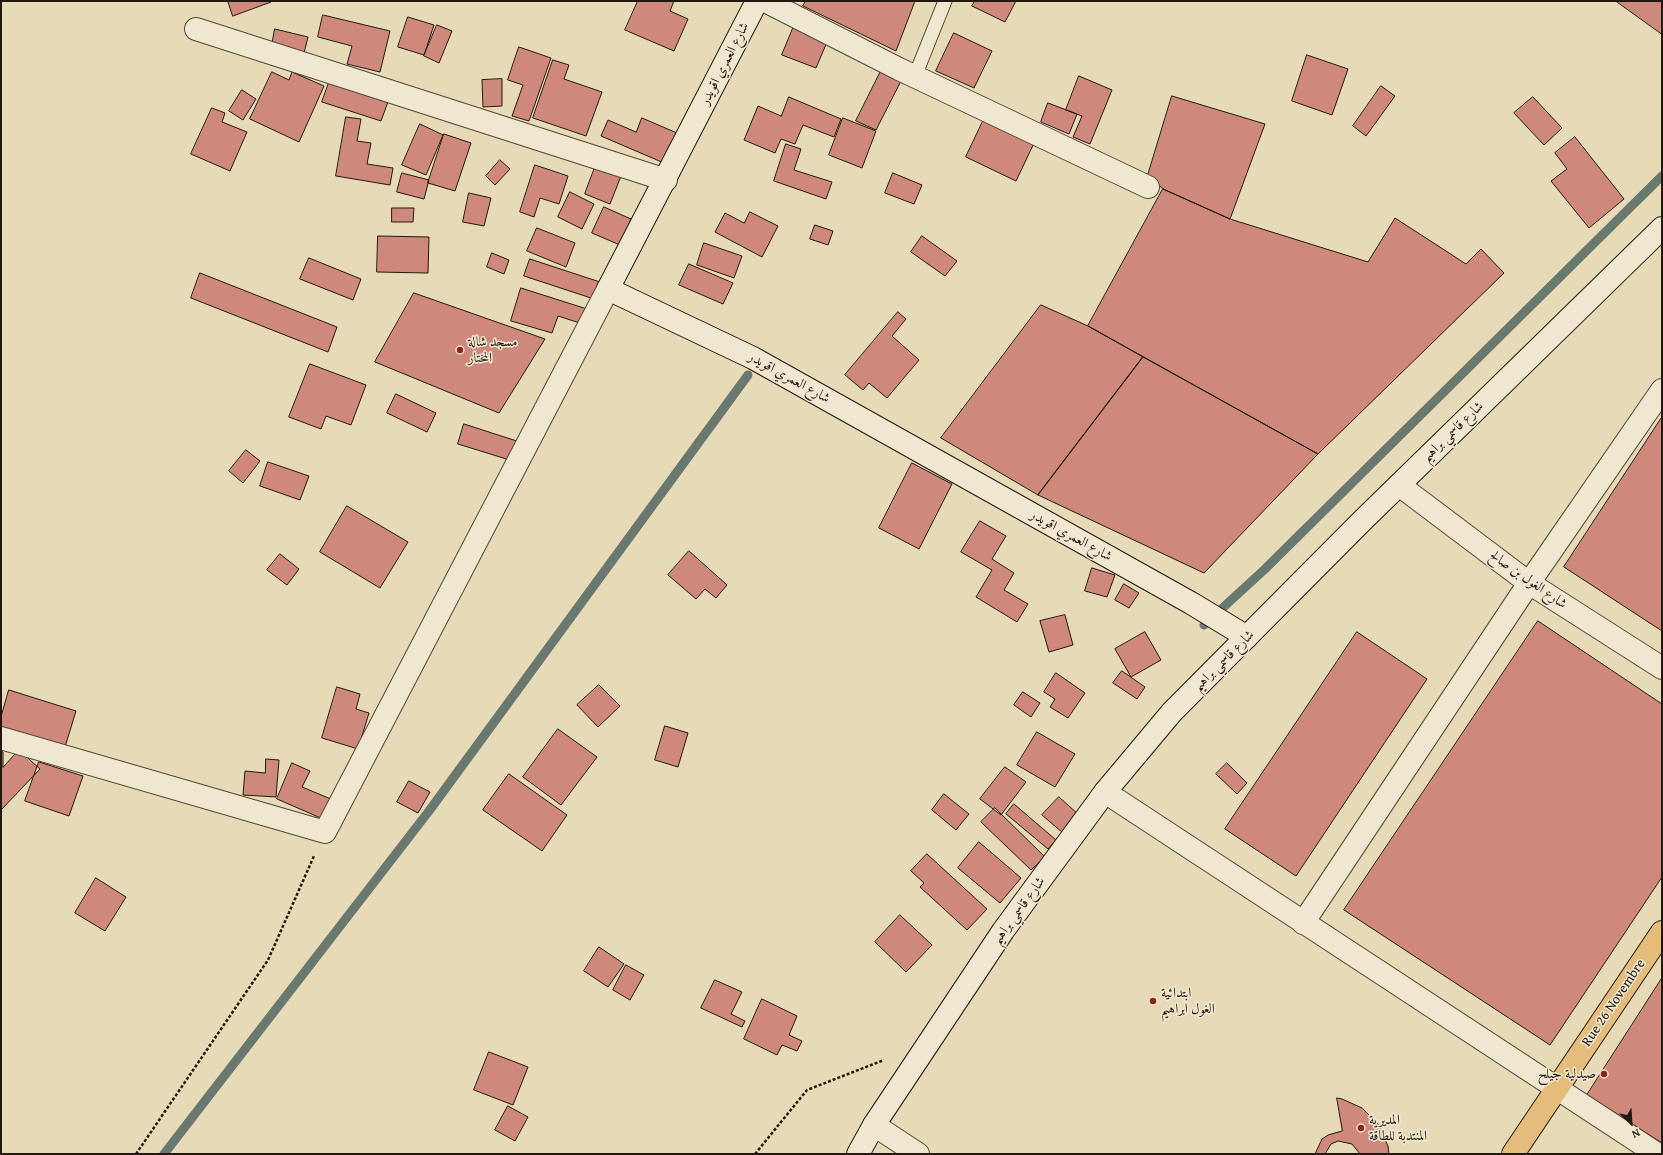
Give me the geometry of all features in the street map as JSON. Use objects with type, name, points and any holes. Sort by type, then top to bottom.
[{"type":"main road","name":"Rue 26 Novembre","points":[[1513,1154],[1662,932]]},
{"type":"street","name":"شارع العمري اقويدر","points":[[757,1],[666,180],[608,289],[753,358],[1191,603],[1247,637]]},
{"type":"street","points":[[765,1],[915,76],[1148,187]]},
{"type":"street","points":[[196,29],[666,180]]},
{"type":"street","name":"شارع قاسمي براهيم","points":[[858,1154],[874,1125],[1003,932],[1105,792],[1172,712],[1399,485],[1662,228]]},
{"type":"street","points":[[1,738],[325,832],[608,289]]},
{"type":"street","points":[[1303,922],[1529,583],[1662,390]]},
{"type":"street","name":"شارع الغول بن صالح","points":[[1399,485],[1529,583],[1662,668]]},
{"type":"street","points":[[1105,792],[1657,1154]]},
{"type":"street","points":[[874,1125],[918,1154]]},
{"type":"lane","points":[[915,76],[945,1]]},
{"type":"path","points":[[136,1154],[268,960],[325,832]]},
{"type":"path","points":[[755,1154],[807,1090],[885,1060]]},
{"type":"building","points":[[228,1],[271,1],[271,2],[233,16]]},
{"type":"building","points":[[638,1],[674,1],[670,11],[688,19],[674,51],[625,30]]},
{"type":"building","points":[[806,1],[915,1],[896,51],[803,6]]},
{"type":"building","points":[[975,1],[1016,1],[1005,22],[972,6]]},
{"type":"building","points":[[1616,1],[1662,1],[1662,34]]},
{"type":"building","points":[[323,15],[390,31],[380,72],[347,64],[352,46],[318,37]]},
{"type":"building","points":[[408,17],[434,25],[424,55],[398,47]]},
{"type":"building","points":[[796,21],[830,35],[816,68],[782,55]]},
{"type":"building","points":[[437,25],[452,31],[439,63],[424,56]]},
{"type":"building","points":[[275,29],[308,37],[304,53],[272,45]]},
{"type":"building","points":[[954,33],[992,51],[974,88],[936,71]]},
{"type":"building","points":[[519,47],[551,58],[529,121],[512,116],[523,85],[508,80]]},
{"type":"building","points":[[1307,55],[1348,69],[1332,115],[1292,101]]},
{"type":"building","points":[[553,60],[569,65],[564,79],[602,92],[586,136],[533,118]]},
{"type":"building","points":[[883,67],[903,77],[876,130],[856,121]]},
{"type":"building","points":[[272,72],[289,80],[292,72],[324,86],[299,142],[250,119]]},
{"type":"building","points":[[1079,76],[1112,90],[1090,144],[1073,137],[1082,116],[1066,110]]},
{"type":"building","points":[[502,79],[502,106],[483,107],[482,80]]},
{"type":"building","points":[[330,80],[389,99],[381,121],[322,102]]},
{"type":"building","points":[[1381,86],[1395,96],[1366,136],[1353,126]]},
{"type":"building","points":[[242,90],[256,99],[243,120],[229,111]]},
{"type":"building","points":[[1172,96],[1265,124],[1230,219],[1163,189],[1148,175]]},
{"type":"building","points":[[789,97],[841,119],[834,137],[803,125],[795,144],[781,139],[775,153],[744,140],[758,106],[781,116]]},
{"type":"building","points":[[1533,97],[1562,128],[1544,145],[1514,113]]},
{"type":"building","points":[[1048,103],[1077,114],[1069,134],[1041,122]]},
{"type":"building","points":[[212,108],[225,113],[222,122],[247,132],[230,171],[191,154]]},
{"type":"building","points":[[346,117],[361,119],[357,141],[371,143],[367,164],[393,168],[390,185],[336,176]]},
{"type":"building","points":[[985,117],[1035,141],[1016,181],[966,157]]},
{"type":"building","points":[[642,118],[677,133],[664,163],[601,136],[608,120],[636,132]]},
{"type":"building","points":[[843,118],[876,131],[862,168],[829,155]]},
{"type":"building","points":[[420,124],[443,135],[426,175],[402,165]]},
{"type":"building","points":[[444,134],[471,143],[455,191],[428,183]]},
{"type":"building","points":[[1575,137],[1624,199],[1589,228],[1551,181],[1567,169],[1555,153]]},
{"type":"building","points":[[786,144],[801,149],[794,170],[832,182],[826,199],[774,181]]},
{"type":"building","points":[[500,160],[510,169],[495,185],[486,176]]},
{"type":"building","points":[[597,162],[623,171],[610,204],[585,194]]},
{"type":"building","points":[[535,165],[568,176],[559,204],[540,198],[534,217],[520,212]]},
{"type":"building","points":[[402,173],[429,180],[424,199],[397,192]]},
{"type":"building","points":[[893,173],[922,185],[914,204],[885,193]]},
{"type":"building","points":[[1163,189],[1230,219],[1368,262],[1395,218],[1466,264],[1481,249],[1504,273],[1318,454],[1088,326]]},
{"type":"building","points":[[570,192],[594,204],[582,229],[558,217]]},
{"type":"building","points":[[469,193],[491,198],[484,226],[463,222]]},
{"type":"building","points":[[604,207],[631,219],[620,245],[592,233]]},
{"type":"building","points":[[392,208],[414,208],[413,222],[392,222]]},
{"type":"building","points":[[750,212],[778,226],[762,257],[715,232],[725,213],[744,223]]},
{"type":"building","points":[[815,225],[833,231],[828,245],[810,239]]},
{"type":"building","points":[[537,228],[575,243],[566,267],[527,251]]},
{"type":"building","points":[[378,236],[429,237],[428,273],[377,272]]},
{"type":"building","points":[[922,236],[957,261],[945,276],[911,252]]},
{"type":"building","points":[[704,243],[742,256],[734,278],[697,265]]},
{"type":"building","points":[[492,253],[509,260],[504,274],[487,267]]},
{"type":"building","points":[[309,258],[361,279],[353,300],[300,279]]},
{"type":"building","points":[[530,259],[600,282],[594,299],[524,276]]},
{"type":"building","points":[[689,264],[733,283],[723,304],[679,285]]},
{"type":"building","points":[[200,273],[337,327],[328,352],[191,298]]},
{"type":"building","points":[[521,288],[587,309],[583,324],[558,316],[552,333],[511,321]]},
{"type":"building","name":"مسجد شالة المختار","points":[[414,293],[545,339],[499,413],[375,362]]},
{"type":"building","points":[[1041,305],[1088,326],[1143,357],[1038,495],[941,438]]},
{"type":"building","points":[[898,312],[906,319],[892,336],[919,360],[887,398],[869,383],[863,390],[845,375]]},
{"type":"building","points":[[1143,357],[1318,454],[1204,573],[1038,495]]},
{"type":"building","points":[[310,364],[366,385],[351,425],[326,416],[321,429],[289,417]]},
{"type":"building","points":[[396,394],[436,413],[427,432],[387,413]]},
{"type":"building","points":[[1662,417],[1662,631],[1564,567]]},
{"type":"building","points":[[464,424],[523,443],[516,462],[458,444]]},
{"type":"building","points":[[246,450],[260,461],[243,483],[229,471]]},
{"type":"building","points":[[268,462],[309,476],[300,500],[260,486]]},
{"type":"building","points":[[912,463],[952,484],[919,549],[879,528]]},
{"type":"building","points":[[347,506],[408,542],[380,588],[320,552]]},
{"type":"building","points":[[980,521],[1006,536],[992,559],[1014,573],[1004,590],[1028,604],[1017,622],[976,597],[992,570],[961,552]]},
{"type":"building","points":[[689,551],[727,585],[716,598],[705,589],[696,599],[668,575]]},
{"type":"building","points":[[280,554],[299,569],[287,585],[267,570]]},
{"type":"building","points":[[1092,568],[1115,575],[1107,597],[1085,591]]},
{"type":"building","points":[[1124,584],[1139,593],[1129,608],[1115,600]]},
{"type":"building","points":[[1065,615],[1073,645],[1049,652],[1040,621]]},
{"type":"building","points":[[1538,621],[1662,704],[1662,877],[1550,1045],[1344,910]]},
{"type":"building","points":[[1145,632],[1161,660],[1131,677],[1115,649]]},
{"type":"building","points":[[1357,632],[1427,679],[1296,876],[1225,829]]},
{"type":"building","points":[[1122,671],[1145,687],[1137,699],[1113,683]]},
{"type":"building","points":[[1056,673],[1085,693],[1068,718],[1050,707],[1055,699],[1044,692]]},
{"type":"building","points":[[599,685],[620,706],[598,727],[577,705]]},
{"type":"building","points":[[337,687],[360,694],[356,709],[369,713],[358,749],[322,738]]},
{"type":"building","points":[[9,690],[76,711],[65,747],[1,727],[1,717]]},
{"type":"building","points":[[1023,692],[1040,703],[1031,717],[1014,705]]},
{"type":"building","points":[[665,726],[688,733],[678,767],[655,760]]},
{"type":"building","points":[[558,729],[597,757],[561,805],[523,777]]},
{"type":"building","points":[[1037,732],[1075,754],[1055,787],[1017,765]]},
{"type":"building","points":[[19,750],[40,769],[1,810],[1,751],[3,752],[3,767]]},
{"type":"building","points":[[266,759],[279,760],[276,797],[243,795],[245,771],[265,773]]},
{"type":"building","points":[[39,762],[83,776],[69,816],[25,801]]},
{"type":"building","points":[[292,763],[310,771],[302,787],[331,799],[323,819],[277,799]]},
{"type":"building","points":[[1227,763],[1247,783],[1237,794],[1216,774]]},
{"type":"building","points":[[1005,767],[1026,782],[1001,815],[980,799]]},
{"type":"building","points":[[509,774],[567,815],[542,851],[483,810]]},
{"type":"building","points":[[409,781],[430,792],[418,813],[397,802]]},
{"type":"building","points":[[944,794],[969,814],[956,830],[932,810]]},
{"type":"building","points":[[1059,797],[1079,815],[1063,833],[1042,815]]},
{"type":"building","points":[[1014,804],[1056,840],[1048,849],[1006,814]]},
{"type":"building","points":[[995,808],[1045,857],[1031,870],[981,822]]},
{"type":"building","points":[[979,842],[1021,878],[1000,903],[958,868]]},
{"type":"building","points":[[927,854],[987,909],[967,930],[920,887],[924,883],[911,871]]},
{"type":"building","points":[[96,878],[126,897],[105,931],[75,913]]},
{"type":"building","points":[[900,915],[932,945],[906,972],[875,942]]},
{"type":"building","points":[[599,947],[624,964],[608,987],[584,971]]},
{"type":"building","points":[[626,965],[644,975],[630,1000],[613,990]]},
{"type":"building","points":[[1662,978],[1662,1143],[1587,1095]]},
{"type":"building","points":[[715,980],[742,992],[731,1014],[745,1021],[742,1027],[701,1008]]},
{"type":"building","points":[[762,999],[797,1016],[789,1035],[802,1041],[797,1051],[782,1045],[777,1055],[744,1039]]},
{"type":"building","points":[[489,1052],[528,1067],[513,1105],[474,1090]]},
{"type":"building","name":"المديرية المنتدبة للطاقة","points":[[1337,1098],[1362,1108],[1378,1124],[1388,1146],[1389,1154],[1360,1154],[1352,1144],[1338,1141],[1331,1144],[1325,1154],[1315,1154],[1322,1139],[1328,1135],[1342,1131]]},
{"type":"building","points":[[508,1106],[528,1117],[515,1141],[495,1130]]},
{"type":"waterway","points":[[1204,625],[1265,569],[1662,176]]},
{"type":"waterway","points":[[164,1154],[429,811],[748,375]]},
{"type":"place","name":"مسجد شالة المختار","points":[[460,350]]},
{"type":"place","name":"ابتدائية الغول ابراهيم","points":[[1153,1001]]},
{"type":"place","name":"صيدلية جيلح","points":[[1604,1074]]},
{"type":"place","name":"المديرية المنتدبة للطاقة","points":[[1361,1128]]}]
